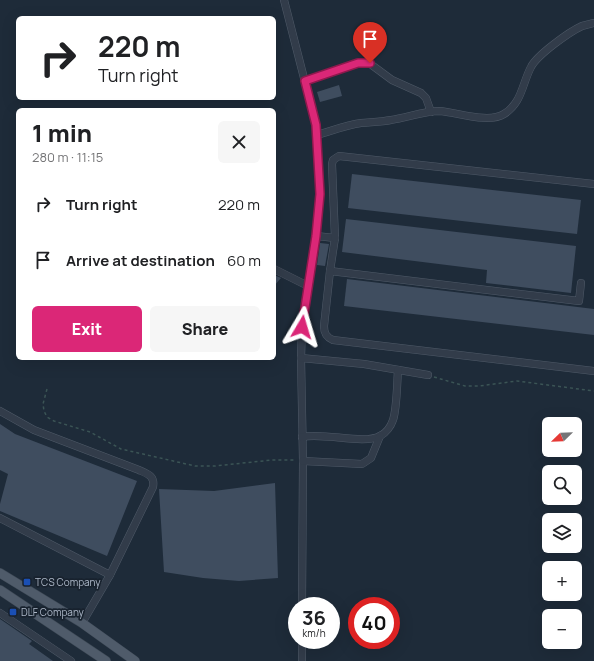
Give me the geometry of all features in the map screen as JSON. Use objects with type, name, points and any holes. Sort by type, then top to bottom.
[{"type":"main road","points":[[0,573],[82,623],[135,661]]},
{"type":"main road","points":[[0,590],[106,661]]},
{"type":"street","points":[[284,0],[316,125],[320,194],[316,236],[302,327],[302,597]]},
{"type":"street","points":[[317,135],[361,123],[391,120],[439,111],[494,118],[504,114],[519,98],[531,66],[540,56],[569,33],[582,26],[594,23]]},
{"type":"street","points":[[305,81],[358,63],[370,63],[392,80],[426,98],[431,112]]},
{"type":"street","points":[[594,184],[339,156],[333,160],[332,164],[335,238],[324,326],[324,331],[328,338],[341,341],[594,371]]},
{"type":"street","points":[[316,236],[335,238]]},
{"type":"street","points":[[276,270],[308,286]]},
{"type":"street","points":[[330,271],[579,301],[580,283]]},
{"type":"street","points":[[301,358],[364,364],[428,375]]},
{"type":"street","points":[[302,437],[315,435],[366,439],[380,436],[386,432],[394,418],[398,370]]},
{"type":"street","points":[[0,411],[34,430],[149,474],[153,478],[153,487],[110,574],[82,623]]},
{"type":"street","points":[[303,461],[362,464],[371,458],[380,436]]},
{"type":"street","points":[[0,518],[110,574]]},
{"type":"street","points":[[0,613],[70,661]]},
{"type":"street","points":[[302,649],[302,661]]},
{"type":"path","points":[[428,375],[465,386],[479,386],[517,381],[594,391]]},
{"type":"path","points":[[47,389],[43,404],[44,411],[47,416],[54,421],[90,432],[121,449],[195,466],[215,466],[272,460],[303,461]]},
{"type":"building","points":[[339,85],[342,96],[320,102],[317,92]]},
{"type":"building","points":[[352,174],[581,200],[577,234],[348,208]]},
{"type":"building","points":[[346,219],[576,246],[571,293],[486,283],[487,270],[342,252]]},
{"type":"building","points":[[320,243],[329,244],[325,266],[317,265]]},
{"type":"building","points":[[276,276],[281,278],[276,284]]},
{"type":"building","points":[[347,279],[594,309],[594,335],[344,306]]},
{"type":"building","points":[[0,424],[15,434],[137,481],[107,556],[0,511],[0,504],[8,474],[0,470]]},
{"type":"building","points":[[275,483],[278,578],[239,581],[203,578],[164,572],[159,489],[214,491]]},
{"type":"building","points":[[0,619],[32,641],[29,644],[53,661],[0,661]]},
{"type":"place","name":"TCS Company","points":[[27,582]]},
{"type":"place","name":"DLF Company","points":[[13,612]]},
{"type":"route","points":[[302,327],[316,236],[320,194],[316,125],[305,81],[358,63],[370,63]]}]
